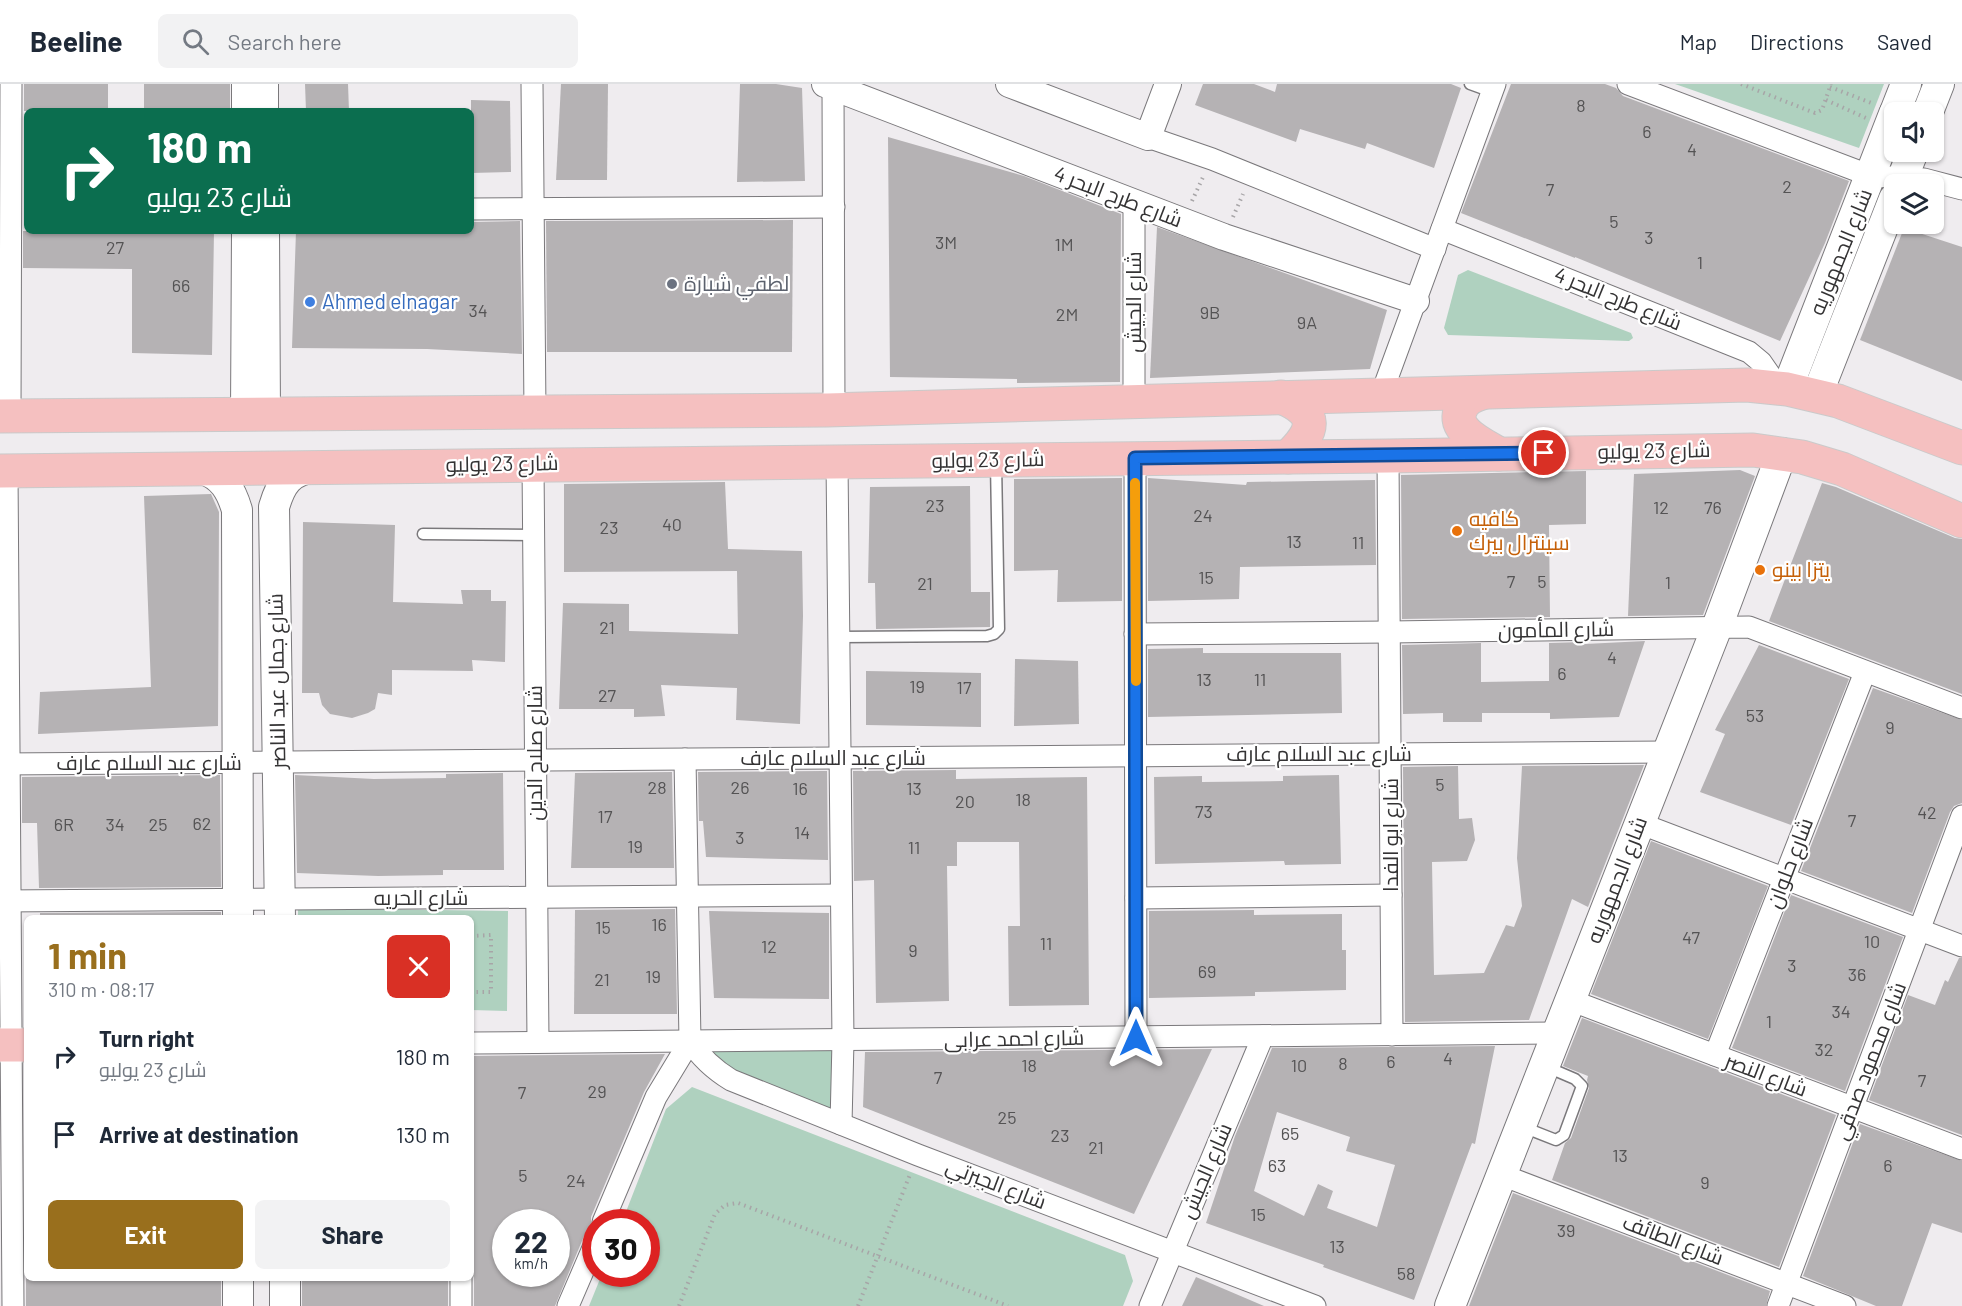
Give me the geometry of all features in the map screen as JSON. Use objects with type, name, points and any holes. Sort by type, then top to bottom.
[{"type":"main road","name":"شارع الجمهوريه","points":[[1898,102],[1906,84]]},
{"type":"main road","points":[[1932,102],[1939,84]]},
{"type":"main road","name":"شارع الجمهوريه","points":[[1794,391],[1884,137]]},
{"type":"main road","name":"شارع الجمهوريه","points":[[1794,391],[1884,215]]},
{"type":"main road","points":[[5,416],[834,410],[1747,385],[1794,391],[1859,408],[1962,448]]},
{"type":"main road","points":[[1482,393],[1466,401],[1461,408],[1459,416],[1461,425],[1466,432],[1499,454]]},
{"type":"main road","points":[[1281,397],[1303,408],[1310,426],[1303,443],[1288,457]]},
{"type":"main road","points":[[637,412],[701,432],[707,442],[707,448],[706,454],[697,462]]},
{"type":"main road","name":"شارع 23 يوليو","points":[[4,471],[1388,456],[1724,450],[1782,453],[1842,469],[1962,521]]},
{"type":"main road","name":"شارع الجمهوريه","points":[[1450,1306],[1717,627],[1782,453]]},
{"type":"main road","name":"شارع جمال عبد الناصر","points":[[280,908],[274,507],[279,489],[288,479],[295,473],[315,467]]},
{"type":"main road","name":"شارع جمال عبد الناصر","points":[[202,469],[212,472],[226,484],[237,510],[238,909]]},
{"type":"main road","points":[[238,1281],[238,1306]]},
{"type":"main road","points":[[285,1281],[285,1306]]},
{"type":"street","points":[[5,416],[12,212],[11,84]]},
{"type":"street","points":[[245,84],[245,108]]},
{"type":"street","points":[[265,84],[265,108]]},
{"type":"street","points":[[532,84],[535,412]]},
{"type":"street","points":[[1009,84],[1212,159],[1435,249]]},
{"type":"street","points":[[1148,137],[1168,84]]},
{"type":"street","points":[[1628,84],[1871,176],[1884,177]]},
{"type":"street","points":[[830,85],[834,207],[834,410]]},
{"type":"street","name":"شارع طرح البحر 4","points":[[830,85],[1224,237],[1416,301]]},
{"type":"street","points":[[1381,395],[1494,88]]},
{"type":"street","points":[[1944,184],[1962,189]]},
{"type":"street","name":"شارع الجيش","points":[[1134,203],[1134,402]]},
{"type":"street","points":[[474,209],[834,207]]},
{"type":"street","name":"شارع طرح البحر 4","points":[[1442,229],[1749,352],[1794,391]]},
{"type":"street","points":[[245,234],[256,414]]},
{"type":"street","points":[[256,414],[266,234]]},
{"type":"street","name":"شارع ابو الفدا","points":[[1388,456],[1392,1035]]},
{"type":"street","points":[[1135,458],[1136,1038]]},
{"type":"street","points":[[837,461],[843,1041],[841,1124]]},
{"type":"street","name":"شارع صلاح الدين","points":[[533,464],[538,1042]]},
{"type":"street","points":[[4,471],[5,901],[13,1045],[6,1233],[13,1306]]},
{"type":"street","name":"شارع المأمون","points":[[1136,634],[1749,627],[1962,708]]},
{"type":"street","name":"شارع حلوان","points":[[1715,1055],[1865,672]]},
{"type":"street","name":"شارع عبد السلام عارف","points":[[5,764],[1667,752]]},
{"type":"street","points":[[609,1209],[656,1097],[690,1041],[685,759]]},
{"type":"street","name":"شارع محمود صدقي","points":[[1778,1306],[1962,816]]},
{"type":"street","points":[[1639,823],[1962,946]]},
{"type":"street","name":"شارع الحريه","points":[[5,901],[238,909],[537,897],[842,895]]},
{"type":"street","points":[[1136,898],[1391,895]]},
{"type":"street","name":"شارع النصر","points":[[1570,1000],[1962,1149]]},
{"type":"street","name":"شارع احمد عرابى","points":[[474,1043],[1557,1033]]},
{"type":"street","name":"شارع الجيش","points":[[1150,1306],[1263,1036]]},
{"type":"street","name":"شارع الجبرتي","points":[[690,1041],[700,1057],[715,1071],[730,1080],[918,1155],[1315,1306]]},
{"type":"street","name":"شارع الطائف","points":[[1502,1175],[1845,1306]]},
{"type":"street","points":[[568,1306],[582,1274]]},
{"type":"street","points":[[461,1281],[461,1306]]},
{"type":"lane","points":[[1470,84],[1494,88]]},
{"type":"lane","points":[[839,637],[987,636],[997,632],[999,628],[996,460]]},
{"type":"lane","points":[[423,534],[534,535]]},
{"type":"lane","points":[[1520,1126],[1556,1140],[1564,1135],[1582,1086],[1580,1082],[1544,1066]]},
{"type":"path","points":[[1741,84],[1815,113],[1822,110],[1830,85],[1884,112]]},
{"type":"path","points":[[1826,100],[1884,114]]},
{"type":"path","points":[[1182,221],[1212,159]]},
{"type":"path","points":[[1224,237],[1252,175]]},
{"type":"path","points":[[474,936],[491,935],[491,992],[474,992]]},
{"type":"path","points":[[858,1306],[918,1155]]},
{"type":"path","points":[[679,1306],[715,1214],[725,1205],[732,1203],[746,1206],[1008,1306]]},
{"type":"green space","points":[[1675,84],[1884,84],[1859,148]]},
{"type":"green space","points":[[1468,270],[1631,333],[1633,338],[1629,341],[1448,335],[1444,328],[1458,275]]},
{"type":"green space","points":[[298,908],[508,911],[507,1011],[474,1010],[474,915],[298,915]]},
{"type":"green space","points":[[713,1047],[837,1047],[835,1117],[713,1065]]},
{"type":"green space","points":[[692,1087],[1125,1255],[1133,1281],[1123,1306],[589,1306],[597,1287],[660,1287],[660,1209],[627,1209],[666,1109]]},
{"type":"building","points":[[24,84],[108,84],[108,108],[24,108]]},
{"type":"building","points":[[144,84],[230,84],[230,108],[144,108]]},
{"type":"building","points":[[305,84],[348,84],[349,108],[306,108]]},
{"type":"building","points":[[561,84],[608,84],[607,180],[556,180]]},
{"type":"building","points":[[740,84],[776,84],[802,88],[805,181],[737,182]]},
{"type":"building","points":[[1203,84],[1254,84],[1275,92],[1277,84],[1451,84],[1461,88],[1434,168],[1367,143],[1365,149],[1300,129],[1296,142],[1195,105]]},
{"type":"building","points":[[1511,84],[1605,84],[1616,88],[1623,96],[1849,181],[1825,243],[1780,341],[1461,213]]},
{"type":"building","points":[[471,100],[510,101],[511,172],[474,173],[474,108],[471,108]]},
{"type":"building","points":[[888,137],[1024,176],[1121,214],[1120,382],[1017,383],[1017,379],[890,377]]},
{"type":"building","name":"لطفي شبارة","points":[[793,220],[792,352],[547,352],[546,221]]},
{"type":"building","points":[[520,221],[522,354],[427,349],[292,348],[296,234],[474,234],[474,222]]},
{"type":"building","points":[[1157,227],[1387,310],[1370,369],[1150,378]]},
{"type":"building","points":[[23,231],[24,234],[214,234],[212,355],[132,353],[132,269],[23,268]]},
{"type":"building","points":[[1902,234],[1922,234],[1962,247],[1962,381],[1860,340]]},
{"type":"building","points":[[1740,470],[1755,476],[1703,615],[1628,616],[1634,474]]},
{"type":"building","points":[[1586,471],[1586,524],[1549,525],[1550,617],[1402,619],[1401,475]]},
{"type":"building","points":[[1122,478],[1122,601],[1057,602],[1058,570],[1014,571],[1014,479]]},
{"type":"building","points":[[1148,478],[1246,485],[1247,482],[1375,480],[1376,565],[1240,567],[1239,599],[1148,601]]},
{"type":"building","points":[[725,482],[728,549],[802,551],[800,724],[736,720],[737,688],[661,685],[665,716],[634,717],[634,709],[559,709],[563,603],[629,604],[629,631],[738,634],[737,571],[564,572],[564,484]]},
{"type":"building","points":[[1822,483],[1962,539],[1962,694],[1769,621]]},
{"type":"building","points":[[970,486],[971,592],[990,592],[990,627],[876,629],[875,583],[868,583],[870,487]]},
{"type":"building","points":[[211,494],[219,512],[218,726],[38,734],[40,692],[151,687],[144,496]]},
{"type":"building","points":[[303,522],[395,525],[393,602],[463,604],[461,590],[491,590],[491,601],[506,601],[505,662],[472,660],[473,671],[392,670],[392,695],[378,693],[375,709],[352,718],[330,714],[322,705],[319,693],[302,693]]},
{"type":"building","points":[[1645,641],[1619,717],[1550,719],[1550,713],[1482,713],[1482,722],[1443,722],[1443,713],[1403,714],[1402,645],[1481,643],[1481,682],[1549,681],[1549,643]]},
{"type":"building","points":[[1759,645],[1849,679],[1791,825],[1700,792],[1725,734],[1715,730]]},
{"type":"building","points":[[1203,648],[1203,653],[1341,653],[1342,713],[1148,717],[1148,649]]},
{"type":"building","points":[[1015,659],[1078,661],[1079,724],[1014,726]]},
{"type":"building","points":[[866,671],[981,673],[981,727],[866,725]]},
{"type":"building","points":[[1873,688],[1962,720],[1962,803],[1954,806],[1950,812],[1912,913],[1801,871]]},
{"type":"building","points":[[1644,765],[1588,907],[1572,899],[1529,1020],[1405,1022],[1403,767],[1458,766],[1459,819],[1472,818],[1475,840],[1467,861],[1432,862],[1434,975],[1484,973],[1506,925],[1514,927],[1522,906],[1517,858],[1522,766]]},
{"type":"building","points":[[956,770],[956,779],[1087,777],[1089,1005],[1009,1006],[1008,926],[1020,926],[1019,842],[957,842],[957,866],[947,866],[949,1001],[876,1003],[874,880],[854,881],[853,771]]},
{"type":"building","points":[[827,771],[828,860],[706,857],[703,821],[699,821],[698,772]]},
{"type":"building","points":[[672,772],[674,868],[571,868],[575,773]]},
{"type":"building","points":[[503,773],[504,870],[443,870],[443,875],[378,876],[297,873],[295,775],[374,779],[446,778],[446,774]]},
{"type":"building","points":[[220,775],[221,887],[39,888],[37,823],[22,823],[22,777]]},
{"type":"building","points":[[1339,775],[1341,864],[1285,865],[1284,861],[1155,864],[1154,777],[1202,776],[1202,782],[1283,781],[1283,776]]},
{"type":"building","points":[[1651,841],[1768,886],[1708,1039],[1591,994]]},
{"type":"building","points":[[1791,895],[1903,937],[1845,1091],[1732,1048]]},
{"type":"building","points":[[675,909],[677,1014],[574,1014],[575,910]]},
{"type":"building","points":[[1254,910],[1254,915],[1342,914],[1342,950],[1346,950],[1346,990],[1255,992],[1255,996],[1149,998],[1149,911]]},
{"type":"building","points":[[709,911],[829,913],[829,999],[714,998]]},
{"type":"building","points":[[221,912],[221,915],[40,915],[40,913]]},
{"type":"building","points":[[1959,958],[1962,958],[1962,1135],[1869,1100],[1908,995],[1935,1005],[1945,980],[1948,982]]},
{"type":"building","points":[[1582,1018],[1836,1115],[1779,1267],[1552,1180],[1565,1143],[1571,1138],[1589,1088],[1588,1076],[1563,1066]]},
{"type":"building","points":[[1495,1046],[1475,1144],[1472,1143],[1414,1300],[1206,1223],[1235,1136],[1272,1048]],"holes":[[[1277,1112],[1350,1137],[1346,1151],[1395,1165],[1377,1227],[1327,1208],[1333,1191],[1318,1184],[1304,1216],[1254,1191]]]},
{"type":"building","points":[[1212,1049],[1134,1214],[863,1107],[865,1052]]},
{"type":"building","points":[[665,1054],[644,1092],[594,1209],[582,1209],[582,1241],[570,1270],[570,1209],[492,1209],[492,1287],[563,1287],[555,1306],[474,1306],[474,1056]]},
{"type":"building","points":[[1860,1124],[1962,1161],[1962,1233],[1932,1223],[1902,1306],[1876,1306],[1803,1276]]},
{"type":"building","points":[[1513,1193],[1770,1291],[1766,1306],[1469,1306]]},
{"type":"building","points":[[1196,1277],[1264,1306],[1182,1306]]},
{"type":"building","points":[[26,1281],[221,1281],[221,1306],[26,1306]]},
{"type":"building","points":[[302,1281],[448,1281],[448,1306],[302,1306]]},
{"type":"slow traffic","points":[[1135,483],[1136,681]]},
{"type":"place","name":"لطفي شبارة","points":[[672,284]]},
{"type":"place","name":"Ahmed elnagar","points":[[310,302]]},
{"type":"place","name":"كافيه سينترال بيرك","points":[[1457,531]]},
{"type":"place","name":"يتزا بينو","points":[[1760,570]]},
{"type":"route","points":[[1136,1038],[1135,458],[1544,453]]}]
